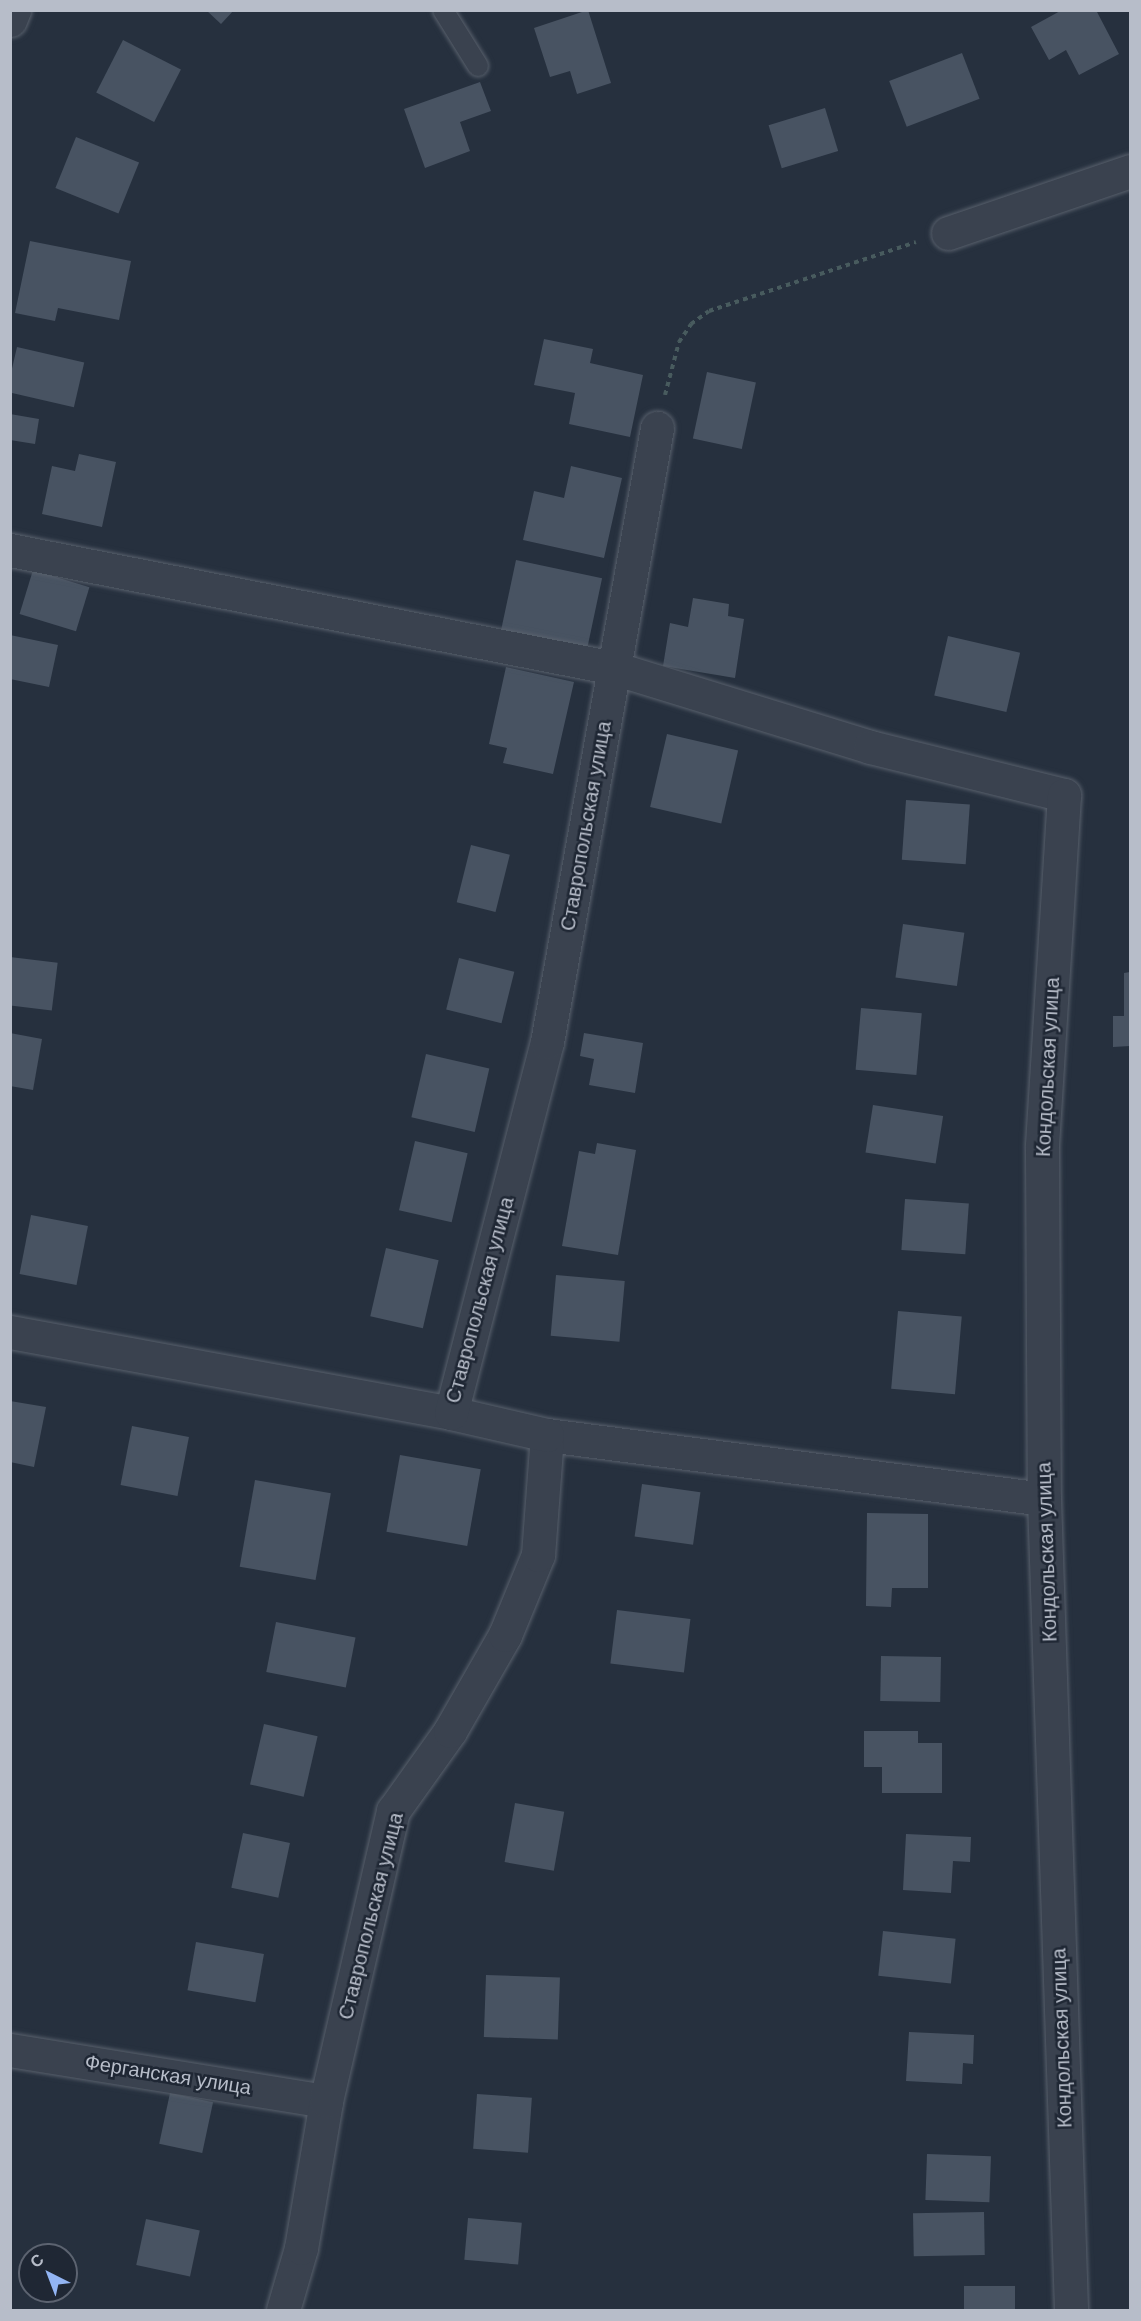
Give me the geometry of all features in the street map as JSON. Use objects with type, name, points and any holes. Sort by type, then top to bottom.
[{"type":"street","points":[[10,20],[14,10]]},
{"type":"street","points":[[948,233],[1131,171]]},
{"type":"street","name":"Ставропольская улица","points":[[283,2310],[301,2248],[326,2101],[393,1811],[450,1731],[505,1635],[538,1555],[547,1435],[451,1413],[547,1042],[657,428]]},
{"type":"street","points":[[10,550],[614,668]]},
{"type":"street","name":"Кондольская улица","points":[[614,668],[870,747],[1064,795],[1042,1147],[1044,1498],[1071,2310]]},
{"type":"street","points":[[10,1332],[451,1413]]},
{"type":"street","points":[[547,1435],[1044,1498]]},
{"type":"street","name":"Ферганская улица","points":[[10,2050],[326,2101]]},
{"type":"lane","points":[[443,10],[478,66]]},
{"type":"path","points":[[657,428],[679,342],[691,324],[709,310],[816,273],[948,233]]},
{"type":"building","points":[[206,10],[234,10],[221,24]]},
{"type":"building","points":[[588,10],[611,83],[577,94],[570,71],[550,77],[534,28]]},
{"type":"building","points":[[1062,10],[1096,10],[1119,54],[1079,75],[1066,50],[1049,60],[1031,27]]},
{"type":"building","points":[[123,40],[181,70],[154,122],[96,93]]},
{"type":"building","points":[[962,53],[980,99],[907,127],[889,81]]},
{"type":"building","points":[[480,82],[491,111],[460,122],[470,151],[425,168],[404,109]]},
{"type":"building","points":[[825,108],[838,151],[782,168],[769,125]]},
{"type":"building","points":[[76,137],[139,162],[118,213],[55,188]]},
{"type":"building","points":[[30,241],[131,261],[119,320],[58,308],[55,321],[15,313]]},
{"type":"building","points":[[544,339],[593,349],[590,363],[643,375],[630,437],[569,424],[575,393],[534,385]]},
{"type":"building","points":[[17,347],[84,363],[74,407],[10,393],[10,377]]},
{"type":"building","points":[[707,372],[756,382],[742,449],[693,439]]},
{"type":"building","points":[[10,414],[39,419],[35,444],[10,440]]},
{"type":"building","points":[[79,454],[116,462],[102,527],[42,514],[52,466],[75,471]]},
{"type":"building","points":[[571,466],[622,478],[604,558],[523,540],[534,491],[564,498]]},
{"type":"building","points":[[516,560],[602,578],[586,653],[500,634]]},
{"type":"building","points":[[33,570],[89,587],[76,631],[20,614]]},
{"type":"building","points":[[693,598],[729,604],[728,616],[744,619],[735,678],[663,666],[670,623],[688,627]]},
{"type":"building","points":[[10,635],[58,645],[49,687],[10,679]]},
{"type":"building","points":[[948,636],[1020,653],[1006,712],[934,695]]},
{"type":"building","points":[[506,667],[574,682],[553,774],[503,763],[507,748],[489,744]]},
{"type":"building","points":[[667,734],[738,750],[721,823],[650,807]]},
{"type":"building","points":[[906,800],[970,804],[966,864],[902,860]]},
{"type":"building","points":[[471,845],[510,855],[496,912],[457,902]]},
{"type":"building","points":[[903,924],[964,933],[957,986],[895,977]]},
{"type":"building","points":[[10,957],[58,963],[52,1010],[10,1005]]},
{"type":"building","points":[[459,958],[514,972],[501,1023],[446,1009]]},
{"type":"building","points":[[1130,972],[1130,1046],[1113,1047],[1113,1016],[1124,1016],[1124,973]]},
{"type":"building","points":[[861,1008],[922,1013],[916,1075],[856,1070]]},
{"type":"building","points":[[10,1033],[42,1039],[33,1090],[10,1086]]},
{"type":"building","points":[[584,1033],[643,1043],[635,1093],[589,1085],[594,1059],[580,1056]]},
{"type":"building","points":[[426,1054],[489,1069],[475,1132],[411,1117]]},
{"type":"building","points":[[873,1105],[943,1116],[936,1164],[865,1152]]},
{"type":"building","points":[[415,1141],[468,1153],[452,1222],[399,1210]]},
{"type":"building","points":[[597,1143],[636,1150],[618,1255],[562,1246],[579,1151],[595,1154]]},
{"type":"building","points":[[905,1199],[969,1203],[965,1254],[901,1250]]},
{"type":"building","points":[[31,1215],[88,1226],[76,1285],[20,1274]]},
{"type":"building","points":[[386,1248],[439,1260],[423,1328],[370,1316]]},
{"type":"building","points":[[556,1275],[625,1281],[619,1342],[551,1336]]},
{"type":"building","points":[[898,1311],[962,1317],[955,1394],[891,1389]]},
{"type":"building","points":[[10,1401],[46,1407],[34,1467],[10,1462]]},
{"type":"building","points":[[132,1426],[189,1437],[177,1496],[121,1485]]},
{"type":"building","points":[[400,1455],[481,1469],[467,1546],[386,1532]]},
{"type":"building","points":[[255,1480],[331,1493],[316,1580],[240,1567]]},
{"type":"building","points":[[642,1484],[700,1492],[693,1545],[635,1536]]},
{"type":"building","points":[[867,1513],[928,1514],[928,1588],[892,1588],[891,1607],[866,1606]]},
{"type":"building","points":[[617,1610],[690,1619],[684,1673],[610,1664]]},
{"type":"building","points":[[276,1622],[356,1637],[346,1688],[266,1672]]},
{"type":"building","points":[[881,1656],[941,1657],[940,1702],[880,1701]]},
{"type":"building","points":[[264,1724],[318,1736],[304,1797],[250,1784]]},
{"type":"building","points":[[864,1731],[918,1731],[918,1743],[942,1743],[942,1793],[882,1793],[882,1767],[864,1767]]},
{"type":"building","points":[[515,1803],[564,1812],[554,1871],[505,1862]]},
{"type":"building","points":[[243,1833],[290,1843],[278,1898],[231,1888]]},
{"type":"building","points":[[906,1834],[971,1837],[970,1862],[953,1861],[951,1893],[903,1890]]},
{"type":"building","points":[[883,1931],[956,1939],[951,1983],[878,1976]]},
{"type":"building","points":[[196,1942],[264,1954],[255,2002],[187,1990]]},
{"type":"building","points":[[486,1975],[560,1978],[558,2040],[484,2037]]},
{"type":"building","points":[[909,2032],[974,2035],[973,2064],[963,2063],[962,2084],[906,2081]]},
{"type":"building","points":[[170,2093],[213,2102],[202,2153],[159,2144]]},
{"type":"building","points":[[477,2094],[532,2098],[528,2153],[473,2149]]},
{"type":"building","points":[[927,2154],[991,2156],[989,2202],[925,2200]]},
{"type":"building","points":[[984,2212],[985,2255],[914,2256],[913,2213]]},
{"type":"building","points":[[468,2218],[522,2223],[518,2265],[464,2260]]},
{"type":"building","points":[[146,2219],[200,2230],[190,2276],[136,2265]]},
{"type":"building","points":[[964,2286],[1015,2286],[1015,2310],[964,2310]]}]
